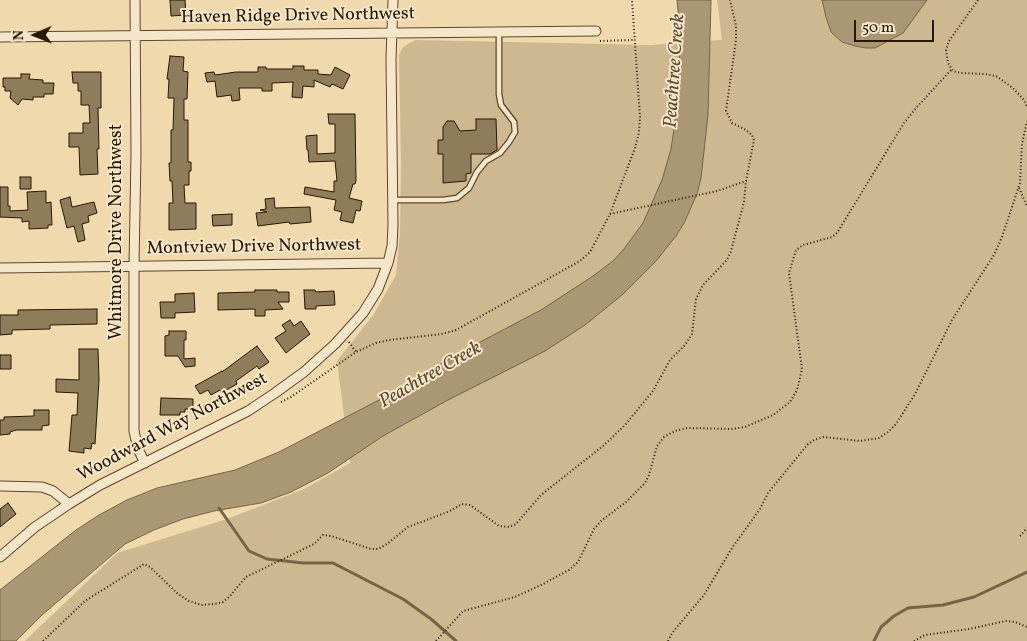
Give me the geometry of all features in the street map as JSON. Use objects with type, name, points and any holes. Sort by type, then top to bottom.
[{"type":"street","name":"Whitmore Drive Northwest","points":[[135,0],[134,431],[138,449],[145,463]]},
{"type":"street","name":"Woodward Way Northwest","points":[[0,557],[68,504],[100,485],[248,410],[275,393],[304,372],[335,344],[363,313],[378,289],[392,246],[393,0]]},
{"type":"street","name":"Haven Ridge Drive Northwest","points":[[0,37],[596,31]]},
{"type":"street","name":"Montview Drive Northwest","points":[[0,268],[388,263]]},
{"type":"street","points":[[0,486],[42,487],[53,491],[68,504]]},
{"type":"lane","points":[[393,200],[442,200],[457,198],[469,188],[477,172],[486,161],[500,153],[509,142],[515,132],[514,122],[501,104],[499,94],[499,31]]},
{"type":"path","points":[[275,405],[291,397],[356,352],[376,343],[389,340],[442,334],[456,330],[580,261],[590,252],[610,214],[635,148],[638,132],[640,117],[632,0]]},
{"type":"path","points":[[43,641],[85,601],[144,564],[150,567],[178,594],[189,601],[201,605],[214,604],[223,602],[241,582],[252,575],[300,552],[314,544],[323,535],[371,549],[378,549],[408,527],[450,511],[462,504],[470,504],[499,526],[509,527],[516,524],[541,496],[603,446],[625,425],[653,392],[670,360],[685,345],[692,334],[696,299],[702,285],[727,260],[731,251],[744,202],[754,140],[752,135],[746,130],[732,123],[726,111],[736,33],[730,0]]},
{"type":"path","points":[[978,0],[949,41],[946,56],[952,69],[961,73],[996,76],[1013,88],[1024,100],[1027,107]]},
{"type":"path","points":[[596,31],[595,41],[635,40]]},
{"type":"path","points":[[436,641],[458,616],[468,609],[515,597],[574,566],[578,562],[594,529],[645,483],[650,475],[653,456],[657,446],[664,437],[675,431],[687,428],[732,430],[744,427],[773,415],[790,402],[796,390],[802,368],[789,273],[796,250],[803,245],[832,237],[837,232],[904,124],[952,69]]},
{"type":"path","points":[[668,641],[672,633],[704,595],[732,548],[760,509],[768,493],[808,444],[823,438],[860,441],[879,438],[896,424],[915,394],[952,320],[994,255],[1019,188],[1022,170],[1022,144],[1027,120]]},
{"type":"path","points":[[610,214],[717,191],[746,181]]},
{"type":"path","points":[[1019,188],[1027,206]]},
{"type":"path","points":[[1020,536],[1027,528]]},
{"type":"path","points":[[914,641],[925,635],[970,629],[1006,621],[1015,622],[1027,627]]},
{"type":"shaded area","points":[[717,0],[1027,0],[1027,641],[25,641],[117,553],[227,519],[304,489],[350,463],[337,361],[374,314],[396,275],[400,231],[401,164],[399,55],[403,47],[415,40],[652,45],[722,40]]},
{"type":"water","name":"Peachtree Creek","points":[[677,0],[711,0],[708,115],[701,178],[697,194],[676,236],[656,261],[622,295],[585,325],[545,351],[448,400],[383,436],[328,473],[291,492],[261,503],[214,511],[183,519],[125,544],[42,615],[16,641],[0,641],[0,590],[76,530],[99,515],[127,500],[157,488],[235,470],[279,452],[381,399],[461,352],[541,310],[613,261],[643,223],[662,180],[671,149],[678,102],[680,31]]},
{"type":"water","points":[[822,0],[927,0],[903,33],[875,48],[866,48],[842,42],[831,32]]},
{"type":"building","points":[[170,0],[185,0],[186,15],[171,16]]},
{"type":"building","points":[[170,56],[184,57],[183,71],[188,72],[187,99],[184,99],[184,120],[188,120],[188,162],[191,162],[191,171],[189,171],[189,185],[184,185],[185,203],[196,203],[196,229],[169,230],[169,203],[173,203],[169,163],[171,163],[171,130],[173,130],[174,98],[168,98],[169,79],[167,79]]},
{"type":"building","points":[[293,66],[304,66],[304,70],[318,70],[318,74],[331,75],[335,67],[350,75],[343,89],[332,84],[330,87],[314,80],[314,87],[303,86],[302,98],[292,97],[293,82],[272,83],[272,91],[262,91],[262,88],[239,88],[240,100],[232,101],[231,95],[217,97],[215,81],[207,82],[205,73],[214,72],[215,75],[236,72],[258,72],[258,67],[266,67],[266,69],[293,69]]},
{"type":"building","points":[[72,72],[101,72],[101,108],[98,108],[98,174],[80,175],[79,147],[69,147],[69,133],[83,133],[83,123],[90,123],[89,105],[81,105],[81,91],[78,91],[78,83],[73,83]]},
{"type":"building","points":[[21,74],[30,74],[29,79],[43,80],[43,83],[54,83],[53,94],[44,94],[44,97],[33,97],[33,100],[22,99],[18,105],[10,98],[11,91],[5,91],[3,78],[21,78]]},
{"type":"building","points":[[328,114],[355,114],[356,181],[353,184],[349,198],[362,201],[360,211],[356,210],[353,223],[340,220],[342,212],[334,210],[336,200],[304,194],[305,187],[334,192],[334,181],[337,181],[335,161],[309,162],[307,150],[306,136],[317,135],[317,154],[335,153],[335,124],[329,124]]},
{"type":"building","points":[[476,119],[496,119],[497,150],[490,154],[471,154],[471,173],[466,174],[466,181],[443,183],[443,154],[438,154],[438,140],[443,140],[443,127],[447,121],[454,121],[460,131],[476,130]]},
{"type":"building","points":[[20,177],[31,177],[31,189],[20,189]]},
{"type":"building","points":[[0,187],[8,187],[8,206],[10,206],[10,211],[28,210],[27,192],[46,191],[46,203],[51,202],[52,225],[48,225],[48,228],[29,229],[29,221],[22,222],[22,218],[0,217]]},
{"type":"building","points":[[70,197],[72,207],[94,202],[97,213],[88,216],[89,222],[82,224],[85,240],[78,242],[74,226],[67,228],[60,200]]},
{"type":"building","points":[[274,198],[275,208],[310,207],[311,222],[290,224],[289,222],[258,226],[256,213],[267,212],[260,210],[266,209],[265,199]]},
{"type":"building","points":[[232,214],[232,225],[213,226],[212,215]]},
{"type":"building","points":[[255,290],[289,292],[289,302],[278,302],[283,309],[265,310],[265,316],[255,316],[255,309],[218,310],[218,293],[255,292]]},
{"type":"building","points":[[304,290],[315,290],[316,292],[334,291],[335,305],[316,306],[316,309],[305,309]]},
{"type":"building","points":[[194,293],[195,312],[175,313],[175,318],[161,318],[160,302],[175,302],[175,294]]},
{"type":"building","points":[[97,309],[97,324],[50,325],[50,329],[12,330],[12,334],[0,335],[0,315],[18,315],[18,310]]},
{"type":"building","points":[[290,320],[294,326],[301,321],[310,334],[286,353],[275,338],[286,331],[282,325]]},
{"type":"building","points":[[169,331],[186,331],[184,359],[195,358],[195,366],[185,367],[178,356],[165,356],[165,336],[169,335]]},
{"type":"building","points":[[257,346],[269,362],[259,369],[257,366],[236,381],[237,384],[221,393],[220,390],[211,395],[208,390],[200,394],[195,386],[222,372]]},
{"type":"building","points":[[79,349],[98,349],[99,380],[95,444],[92,443],[91,449],[84,448],[84,453],[69,451],[72,415],[77,415],[78,393],[56,392],[56,379],[79,380]]},
{"type":"building","points":[[0,355],[11,355],[11,369],[0,369]]},
{"type":"building","points":[[161,398],[193,399],[193,409],[185,409],[185,412],[180,412],[180,415],[160,415]]},
{"type":"building","points":[[34,410],[49,410],[49,425],[42,426],[42,430],[16,430],[10,432],[10,434],[0,435],[0,420],[4,420],[4,417],[34,416]]},
{"type":"building","points":[[8,503],[16,514],[0,527],[0,509]]},
{"type":"waterway","points":[[219,508],[249,551],[267,559],[303,563],[333,563],[403,599],[431,619],[456,641]]},
{"type":"waterway","points":[[874,641],[881,627],[894,616],[908,608],[943,605],[974,597],[1027,572]]}]
